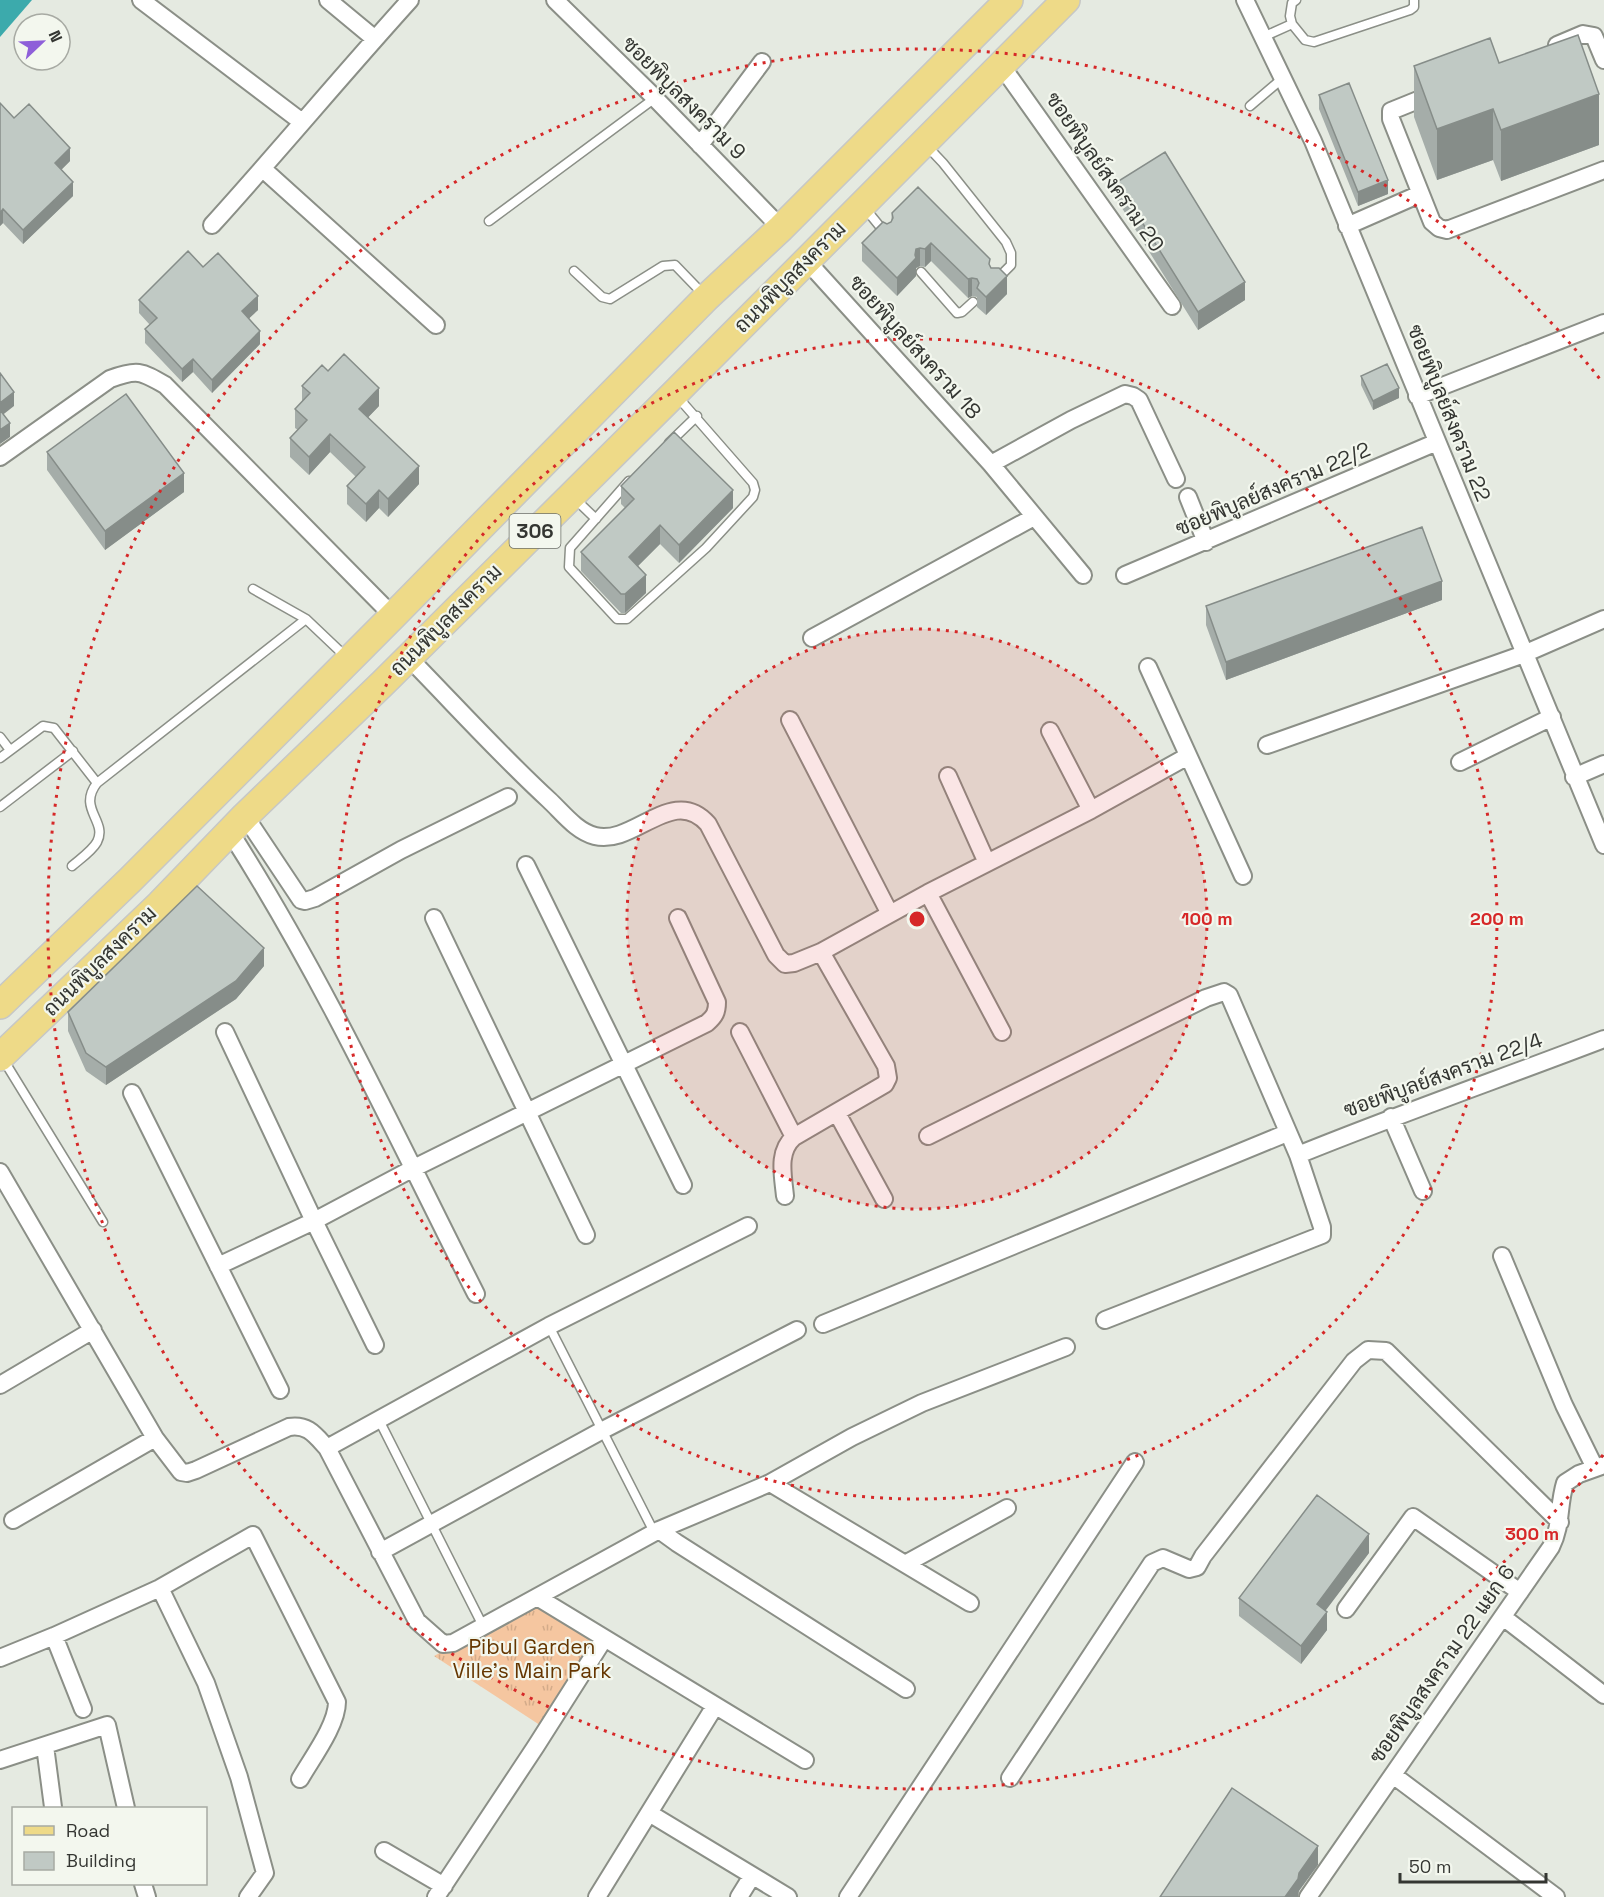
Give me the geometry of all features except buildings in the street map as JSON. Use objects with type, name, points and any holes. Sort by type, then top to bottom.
[{"type":"main road","name":"ถนนพิบูลสงคราม","points":[[0,1005],[130,880],[706,298],[780,228],[1009,0]]},
{"type":"main road","name":"ถนนพิบูลสงคราม","points":[[1,1057],[160,903],[675,393],[1066,0]]},
{"type":"main road","points":[[780,228],[806,260]]},
{"type":"street","points":[[141,0],[302,122]]},
{"type":"street","points":[[328,0],[375,39]]},
{"type":"street","points":[[212,225],[410,0]]},
{"type":"street","name":"ซอยพิบูลสงคราม 9","points":[[555,0],[655,98],[780,228]]},
{"type":"street","name":"ซอยพิบูลย์สงคราม 22","points":[[1245,0],[1313,141],[1604,846]]},
{"type":"street","points":[[1540,52],[1583,34],[1594,36],[1604,60]]},
{"type":"street","points":[[700,144],[762,62]]},
{"type":"street","name":"ซอยพิบูลย์สงคราม 20","points":[[1001,64],[1172,306]]},
{"type":"street","points":[[1452,86],[1391,111],[1390,119],[1432,222],[1439,228],[1447,230],[1604,170]]},
{"type":"street","points":[[263,169],[436,325]]},
{"type":"street","points":[[1347,226],[1420,195]]},
{"type":"street","name":"ซอยพิบูลย์สงคราม 18","points":[[806,260],[991,464],[1083,575]]},
{"type":"street","points":[[1417,396],[1604,323]]},
{"type":"street","points":[[0,458],[110,379],[130,372],[147,374],[165,385],[393,616]]},
{"type":"street","points":[[991,464],[1071,420],[1125,394],[1139,400],[1176,479]]},
{"type":"street","name":"ซอยพิบูลย์สงคราม 22/2","points":[[1125,575],[1437,442]]},
{"type":"street","points":[[1188,497],[1206,542]]},
{"type":"street","points":[[812,638],[1035,517]]},
{"type":"street","points":[[1268,745],[1524,654],[1604,619]]},
{"type":"street","points":[[408,657],[529,782],[581,830],[597,837],[614,836],[677,810],[700,814],[708,824],[776,955],[786,964],[821,952],[1091,810],[1188,756]]},
{"type":"street","points":[[1148,667],[1243,876]]},
{"type":"street","points":[[1460,762],[1552,717]]},
{"type":"street","points":[[790,720],[890,914]]},
{"type":"street","points":[[1050,731],[1091,810]]},
{"type":"street","points":[[1575,777],[1604,764]]},
{"type":"street","points":[[948,776],[987,863]]},
{"type":"street","points":[[238,824],[301,900],[305,901],[315,898],[401,850],[508,797]]},
{"type":"street","points":[[238,824],[265,888],[310,965],[476,1294]]},
{"type":"street","points":[[526,865],[683,1185]]},
{"type":"street","points":[[928,894],[1002,1032]]},
{"type":"street","points":[[434,918],[586,1235]]},
{"type":"street","points":[[218,1266],[314,1221],[412,1169],[707,1023],[717,1011],[717,1002],[678,918]]},
{"type":"street","points":[[785,1196],[782,1166],[783,1150],[786,1144],[794,1137],[885,1084],[888,1078],[886,1066],[821,952]]},
{"type":"street","points":[[928,1136],[1206,998],[1224,992],[1233,1002],[1298,1155],[1322,1227],[1322,1235],[1105,1320]]},
{"type":"street","points":[[225,1032],[375,1345]]},
{"type":"street","points":[[740,1032],[794,1137]]},
{"type":"street","name":"ซอยพิบูลย์สงคราม 22/4","points":[[1298,1155],[1390,1117],[1604,1040]]},
{"type":"street","points":[[132,1093],[280,1390]]},
{"type":"street","points":[[837,1113],[884,1198]]},
{"type":"street","points":[[1390,1117],[1423,1191]]},
{"type":"street","points":[[823,1324],[1287,1133]]},
{"type":"street","points":[[0,1172],[156,1438],[181,1472],[187,1473],[289,1427],[297,1426],[311,1430],[327,1448],[417,1621],[443,1644],[453,1643],[656,1531],[770,1483],[852,1437],[921,1403],[1066,1347]]},
{"type":"street","points":[[327,1448],[549,1326],[748,1226]]},
{"type":"street","points":[[1502,1256],[1564,1405],[1600,1467]]},
{"type":"street","points":[[0,1385],[93,1330]]},
{"type":"street","points":[[381,1552],[601,1431],[797,1330]]},
{"type":"street","points":[[1010,1778],[1152,1563],[1163,1558],[1189,1569],[1197,1567],[1203,1556],[1354,1361],[1368,1350],[1386,1351],[1560,1522]]},
{"type":"street","points":[[13,1520],[156,1438]]},
{"type":"street","points":[[848,1897],[1135,1462]]},
{"type":"street","name":"ซอยพิบูลสงคราม 22 แยก 6","points":[[1308,1897],[1551,1547],[1558,1534],[1561,1498],[1565,1483],[1579,1474],[1600,1467]]},
{"type":"street","points":[[770,1483],[970,1603]]},
{"type":"street","points":[[904,1564],[1007,1508]]},
{"type":"street","points":[[1346,1609],[1413,1517],[1520,1592]]},
{"type":"street","points":[[656,1531],[906,1689]]},
{"type":"street","points":[[0,1658],[160,1588],[253,1535],[337,1701],[337,1711],[333,1721],[300,1779]]},
{"type":"street","points":[[160,1588],[206,1683],[239,1777],[265,1873],[248,1897]]},
{"type":"street","points":[[537,1597],[805,1760]]},
{"type":"street","points":[[1503,1617],[1604,1695]]},
{"type":"street","points":[[54,1636],[82,1709]]},
{"type":"street","points":[[384,1851],[440,1891],[604,1639]]},
{"type":"street","points":[[597,1897],[715,1706]]},
{"type":"street","points":[[0,1760],[107,1725],[126,1807]]},
{"type":"street","points":[[45,1746],[54,1807]]},
{"type":"street","points":[[1393,1775],[1556,1897]]},
{"type":"street","points":[[649,1813],[788,1897]]},
{"type":"street","points":[[739,1897],[752,1876]]},
{"type":"lane","points":[[1296,0],[1292,3],[1290,16],[1292,24],[1305,40],[1314,42],[1410,10],[1414,7],[1414,0]]},
{"type":"lane","points":[[1263,37],[1292,24]]},
{"type":"lane","points":[[1250,106],[1283,78]]},
{"type":"lane","points":[[489,222],[655,98]]},
{"type":"lane","points":[[924,143],[943,163],[1006,242],[1011,253],[1011,265],[995,281]]},
{"type":"lane","points":[[861,205],[887,236]]},
{"type":"lane","points":[[574,271],[602,297],[610,299],[663,266],[675,265],[706,298]]},
{"type":"lane","points":[[921,272],[957,313],[962,312],[973,302]]},
{"type":"lane","points":[[638,474],[570,548],[568,556],[569,567],[617,619],[627,620],[706,548],[753,497],[755,490],[753,483],[675,393]]},
{"type":"lane","points":[[663,449],[697,417]]},
{"type":"lane","points":[[572,495],[596,519]]},
{"type":"lane","points":[[253,589],[306,619],[350,660]]},
{"type":"lane","points":[[72,866],[95,845],[98,839],[99,832],[89,801],[90,793],[97,783],[306,619]]},
{"type":"lane","points":[[0,758],[43,726],[49,726],[54,728],[97,783]]},
{"type":"lane","points":[[0,737],[10,750]]},
{"type":"lane","points":[[0,807],[73,751]]},
{"type":"lane","points":[[1,1057],[103,1222]]},
{"type":"lane","points":[[549,1326],[601,1431],[656,1531]]},
{"type":"lane","points":[[379,1420],[483,1626]]},
{"type":"green space","name":"Pibul Garden Ville's Main Park","points":[[536,1601],[602,1643],[549,1731],[434,1656]]},
{"type":"water","points":[[0,0],[32,0],[22,12],[12,12],[12,23],[0,37]]}]
